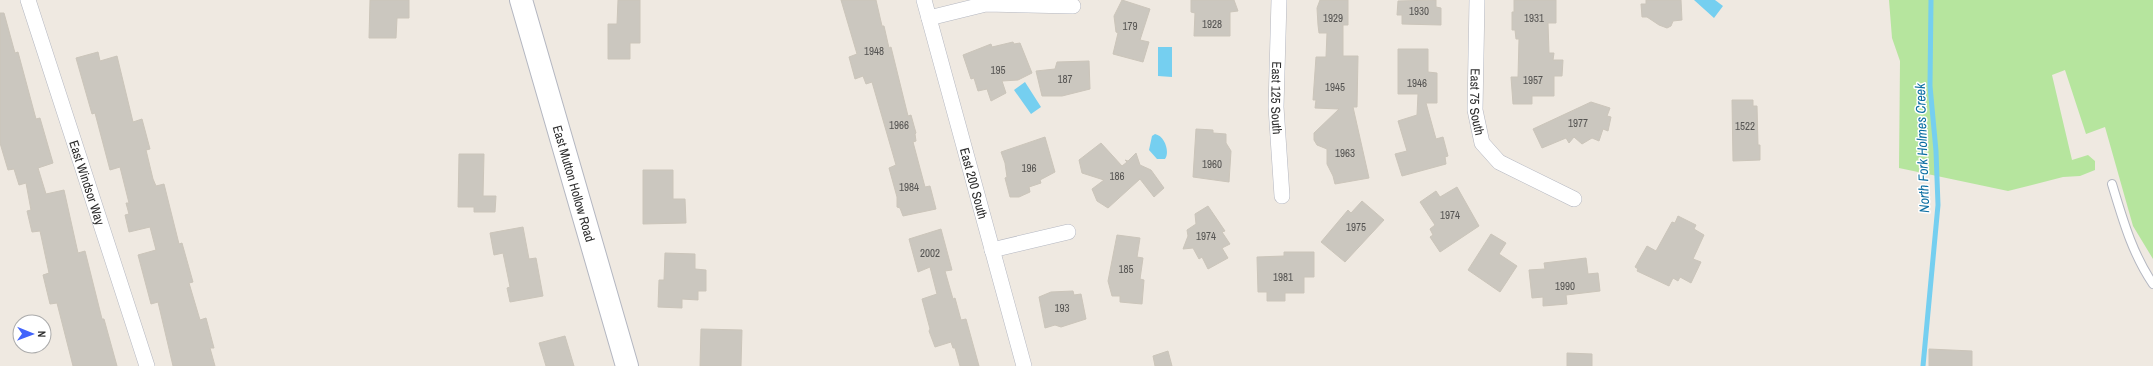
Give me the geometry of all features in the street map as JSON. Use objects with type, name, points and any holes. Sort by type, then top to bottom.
[{"type":"street","name":"East Windsor Way","points":[[28,0],[147,366]]},
{"type":"street","name":"East Mutton Hollow Road","points":[[521,0],[627,366]]},
{"type":"street","name":"East 200 South","points":[[924,0],[1024,366]]},
{"type":"street","name":"East 125 South","points":[[1278,0],[1276,106],[1282,196]]},
{"type":"street","name":"East 75 South","points":[[1478,0],[1475,110],[1482,143],[1499,162],[1574,199]]},
{"type":"street","points":[[929,18],[986,4],[1073,6]]},
{"type":"street","points":[[992,250],[1068,232]]},
{"type":"lane","points":[[2112,184],[2126,232],[2141,266],[2153,284]]},
{"type":"green space","points":[[1889,0],[2153,0],[2153,259],[2133,226],[2105,127],[2086,134],[2065,70],[2052,75],[2072,160],[2088,155],[2095,161],[2095,170],[2080,176],[2063,177],[2008,191],[1899,168],[1900,61],[1892,38]]},
{"type":"water","points":[[1694,0],[1715,0],[1723,6],[1714,18]]},
{"type":"water","points":[[1158,47],[1172,47],[1172,77],[1158,76]]},
{"type":"water","points":[[1025,82],[1041,107],[1031,114],[1014,90]]},
{"type":"water","points":[[1155,134],[1159,135],[1166,145],[1167,152],[1165,159],[1157,159],[1149,150],[1152,136]]},
{"type":"building","points":[[370,0],[409,0],[409,18],[397,18],[396,38],[369,38]]},
{"type":"building","points":[[618,0],[640,0],[640,43],[630,43],[630,59],[608,59],[608,24],[617,24]]},
{"type":"building","points":[[841,0],[876,0],[889,48],[891,47],[908,116],[911,115],[916,133],[916,141],[913,142],[925,187],[930,186],[936,209],[903,216],[900,208],[897,207],[897,197],[889,168],[896,165],[872,82],[866,84],[863,76],[855,79],[849,57],[857,54]]},
{"type":"building","points":[[1122,0],[1150,9],[1140,40],[1149,42],[1143,62],[1113,54],[1118,33],[1116,32],[1114,16]]},
{"type":"building","points":[[1191,0],[1234,0],[1238,11],[1230,12],[1230,36],[1194,36],[1195,13],[1191,12]]},
{"type":"building","points":[[1320,0],[1348,0],[1348,25],[1343,25],[1343,56],[1358,56],[1357,107],[1353,107],[1369,178],[1335,184],[1327,164],[1327,149],[1317,145],[1314,140],[1314,133],[1339,109],[1315,108],[1316,100],[1313,100],[1316,57],[1326,57],[1327,33],[1319,33],[1318,25],[1317,8]]},
{"type":"building","points":[[1436,0],[1436,7],[1441,8],[1441,25],[1402,24],[1402,15],[1397,15],[1398,1]]},
{"type":"building","points":[[1514,0],[1556,0],[1556,23],[1548,23],[1549,53],[1554,53],[1553,60],[1563,60],[1562,76],[1554,76],[1554,96],[1532,96],[1532,104],[1513,104],[1511,77],[1518,77],[1519,39],[1516,39],[1515,30],[1512,30]]},
{"type":"building","points":[[1646,0],[1681,0],[1682,20],[1673,21],[1671,26],[1667,28],[1659,25],[1647,17],[1642,17],[1641,4],[1646,4]]},
{"type":"building","points":[[0,13],[4,13],[15,53],[18,52],[36,119],[40,118],[53,163],[38,168],[46,194],[64,190],[78,253],[85,251],[102,319],[104,319],[117,366],[73,366],[57,303],[50,304],[43,275],[49,273],[40,231],[32,232],[27,211],[31,210],[26,183],[19,185],[14,169],[8,170],[0,143]]},
{"type":"building","points":[[1013,42],[1014,44],[1020,43],[1032,73],[1018,80],[1002,81],[1006,93],[991,101],[987,89],[978,91],[974,78],[971,79],[963,55],[991,44],[992,47]]},
{"type":"building","points":[[1398,49],[1428,49],[1428,72],[1437,73],[1437,103],[1426,103],[1436,139],[1443,137],[1448,156],[1445,157],[1446,164],[1402,176],[1395,154],[1407,151],[1398,121],[1417,115],[1418,94],[1398,94]]},
{"type":"building","points":[[98,52],[100,61],[117,56],[133,122],[142,119],[150,149],[146,150],[153,179],[156,186],[164,184],[179,244],[182,243],[193,282],[189,283],[200,320],[206,318],[214,348],[210,348],[215,366],[173,366],[158,302],[151,304],[138,255],[156,250],[150,227],[129,232],[125,215],[129,214],[126,203],[129,203],[120,167],[110,170],[95,113],[92,114],[76,58]]},
{"type":"building","points":[[1089,61],[1090,89],[1062,96],[1042,96],[1036,71],[1055,69],[1057,62]]},
{"type":"building","points":[[1732,100],[1753,100],[1753,106],[1757,106],[1760,160],[1733,161]]},
{"type":"building","points":[[1591,102],[1610,108],[1607,116],[1611,117],[1608,131],[1603,129],[1599,141],[1592,138],[1582,144],[1574,137],[1569,143],[1566,138],[1542,148],[1533,129]]},
{"type":"building","points":[[1196,129],[1213,130],[1213,133],[1226,134],[1226,143],[1231,151],[1229,182],[1193,177]]},
{"type":"building","points":[[1045,137],[1055,172],[1040,180],[1041,183],[1029,187],[1030,192],[1019,197],[1010,197],[1005,178],[1007,177],[1005,163],[1001,152]]},
{"type":"building","points":[[1101,143],[1122,166],[1127,162],[1125,160],[1128,161],[1136,153],[1140,165],[1151,170],[1164,188],[1154,197],[1140,179],[1108,208],[1097,201],[1092,189],[1104,180],[1082,173],[1079,160]]},
{"type":"building","points":[[459,154],[484,154],[483,196],[496,196],[495,212],[474,212],[474,207],[458,207]]},
{"type":"building","points":[[643,170],[673,170],[673,199],[685,199],[686,223],[643,224]]},
{"type":"building","points":[[1457,187],[1479,226],[1440,252],[1430,237],[1433,235],[1430,229],[1435,225],[1420,202],[1436,191],[1440,197]]},
{"type":"building","points":[[1362,201],[1384,220],[1345,262],[1321,242],[1348,210],[1351,213]]},
{"type":"building","points":[[1208,206],[1225,231],[1222,232],[1230,244],[1222,248],[1228,258],[1208,269],[1202,257],[1199,259],[1193,248],[1183,249],[1188,236],[1187,230],[1196,224],[1195,214]]},
{"type":"building","points":[[1678,216],[1696,225],[1694,229],[1704,235],[1693,259],[1701,262],[1691,283],[1680,277],[1678,281],[1673,278],[1669,286],[1637,271],[1638,269],[1635,267],[1647,246],[1656,251],[1672,222],[1675,223]]},
{"type":"building","points":[[523,227],[529,259],[536,258],[543,296],[510,302],[507,288],[510,287],[503,253],[494,255],[490,233]]},
{"type":"building","points":[[941,229],[952,270],[945,271],[961,320],[966,319],[979,366],[960,366],[955,348],[953,348],[951,342],[935,347],[929,331],[930,329],[922,299],[937,294],[930,267],[918,272],[909,239]]},
{"type":"building","points":[[1491,234],[1506,243],[1499,254],[1517,266],[1500,292],[1468,270]]},
{"type":"building","points":[[1117,235],[1140,238],[1137,257],[1143,258],[1140,279],[1144,280],[1142,304],[1120,302],[1120,296],[1112,296],[1108,281]]},
{"type":"building","points":[[1284,252],[1314,252],[1314,277],[1304,277],[1304,293],[1285,293],[1285,301],[1267,301],[1267,292],[1258,292],[1257,257],[1284,256]]},
{"type":"building","points":[[665,253],[695,254],[695,269],[706,270],[706,291],[698,291],[698,300],[682,299],[682,308],[658,307],[659,280],[664,280]]},
{"type":"building","points":[[1586,258],[1588,274],[1598,273],[1600,291],[1566,295],[1567,304],[1543,306],[1543,297],[1532,298],[1529,270],[1545,269],[1544,263]]},
{"type":"building","points":[[1073,291],[1074,295],[1081,294],[1086,319],[1061,327],[1055,325],[1045,328],[1039,297],[1051,292]]},
{"type":"building","points":[[701,329],[742,330],[741,366],[700,366]]},
{"type":"building","points":[[565,336],[574,366],[546,366],[539,343]]},
{"type":"building","points":[[1929,349],[1972,351],[1972,366],[1929,366]]},
{"type":"building","points":[[1168,351],[1172,366],[1155,366],[1153,356]]},
{"type":"building","points":[[1567,353],[1592,354],[1592,366],[1567,366]]},
{"type":"waterway","name":"North Fork Holmes Creek","points":[[1923,366],[1938,205],[1936,151],[1930,86],[1931,0]]}]
